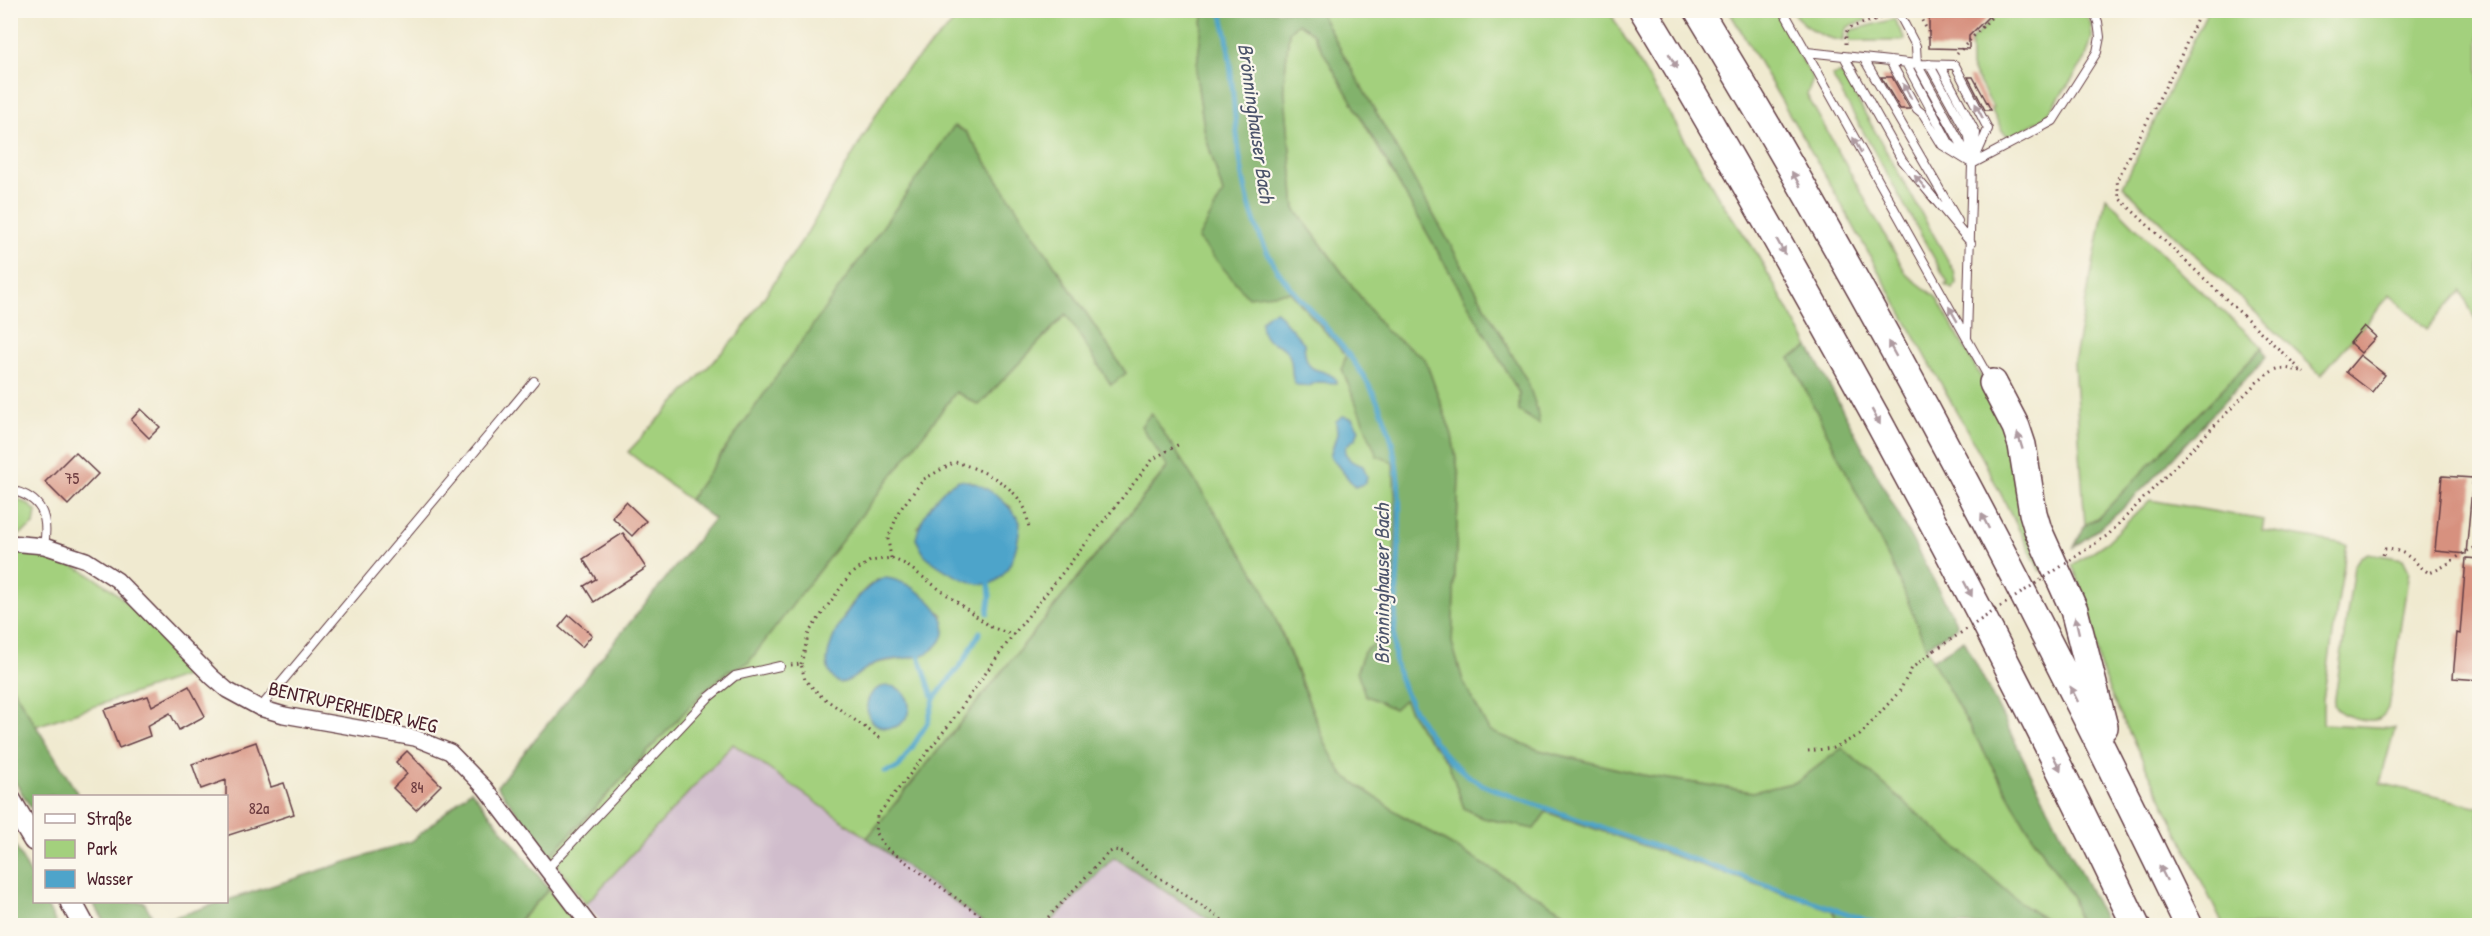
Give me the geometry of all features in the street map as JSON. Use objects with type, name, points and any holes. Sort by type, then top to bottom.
[{"type":"highway","points":[[1643,10],[1753,196],[1918,495],[2008,666],[2136,926]]},
{"type":"highway","points":[[1698,10],[1897,357],[1960,473],[2120,783],[2189,926]]},
{"type":"highway","points":[[1993,383],[2016,427],[2022,445],[2033,513],[2038,530],[2074,610],[2120,783]]},
{"type":"main road","points":[[10,800],[33,838]]},
{"type":"main road","points":[[72,903],[84,926]]},
{"type":"street","name":"BENTRUPERHEIDER WEG","points":[[10,543],[44,546],[86,560],[117,580],[212,677],[227,690],[260,708],[284,715],[415,738],[450,753],[485,788],[590,926]]},
{"type":"lane","points":[[1783,10],[1993,383]]},
{"type":"lane","points":[[1895,10],[1916,46],[1917,64],[1972,164]]},
{"type":"lane","points":[[1972,164],[2053,121],[2097,52],[2100,37],[2098,22],[2093,10]]},
{"type":"lane","points":[[1807,52],[1890,62],[1955,65],[1988,129],[1972,164]]},
{"type":"lane","points":[[1845,58],[1902,160],[1971,243]]},
{"type":"lane","points":[[1864,59],[1971,243]]},
{"type":"lane","points":[[1890,62],[1942,146],[1972,164]]},
{"type":"lane","points":[[1906,63],[1949,143],[1972,164]]},
{"type":"lane","points":[[1929,64],[1969,136],[1972,164]]},
{"type":"lane","points":[[1940,65],[1976,133],[1972,164],[1967,339]]},
{"type":"lane","points":[[260,708],[534,381]]},
{"type":"lane","points":[[10,490],[29,495],[44,513],[47,528],[44,546]]},
{"type":"lane","points":[[547,869],[708,698],[735,676],[780,666]]},
{"type":"path","points":[[1869,10],[1875,22]]},
{"type":"path","points":[[1845,58],[1847,30],[1875,22],[1895,10]]},
{"type":"path","points":[[1916,10],[1928,32],[1927,46]]},
{"type":"path","points":[[1957,54],[1998,10]]},
{"type":"path","points":[[1808,751],[1833,748],[1860,735],[1899,692],[1912,668],[1935,650],[2108,535],[2256,383],[2276,368],[2284,366],[2304,373],[2119,198],[2117,180],[2180,58],[2201,10]]},
{"type":"path","points":[[2477,464],[2480,419]]},
{"type":"path","points":[[995,926],[885,847],[875,832],[877,816],[948,726],[1012,635],[1153,459],[1181,443]]},
{"type":"path","points":[[891,558],[888,539],[899,511],[924,479],[955,462],[981,469],[1012,492],[1025,510],[1029,528]]},
{"type":"path","points":[[2384,555],[2385,549],[2398,550],[2411,557],[2430,573],[2439,570],[2471,548],[2480,546]]},
{"type":"path","points":[[880,738],[821,696],[805,680],[801,664],[809,632],[849,576],[870,561],[891,558],[905,564],[991,627],[1012,635]]},
{"type":"path","points":[[780,666],[801,664]]},
{"type":"path","points":[[1040,926],[1108,853],[1114,850],[1120,851],[1231,926]]},
{"type":"shaded area","points":[[733,744],[942,890],[987,925],[603,925],[586,904]]},
{"type":"shaded area","points":[[1113,856],[1217,925],[1048,926]]},
{"type":"green space","points":[[2001,10],[2084,11],[2091,24],[2092,38],[2085,60],[2046,117],[2010,137],[2003,132],[1991,109],[1993,107],[1971,67],[1971,40]]},
{"type":"green space","points":[[2208,10],[2479,11],[2479,327],[2461,291],[2427,329],[2390,295],[2321,375],[2123,186]]},
{"type":"green space","points":[[969,11],[1199,11],[1203,16],[1196,74],[1205,134],[1223,193],[1290,291],[1346,355],[1393,462],[1396,514],[1391,632],[1364,652],[1357,671],[1404,700],[1420,729],[1448,762],[1464,808],[1483,818],[1534,829],[1546,812],[1834,911],[1836,925],[1585,925],[1401,815],[1342,774],[1326,745],[1279,625],[1141,426],[1168,466],[867,838],[733,744],[586,904],[550,856],[705,690],[728,671],[748,663],[956,392],[979,405],[1066,314],[1111,384],[1126,373],[966,132],[955,126],[689,500],[628,452],[740,333],[807,233],[897,79],[958,18]],"holes":[[[970,481],[1011,507],[918,527],[947,486]],[[877,580],[906,584],[943,615],[919,656],[876,663],[864,670],[827,662],[838,627],[844,616],[867,587]]]},
{"type":"green space","points":[[1199,11],[1319,11],[1528,383],[1537,409],[1539,424],[1519,411],[1519,393],[1313,34],[1298,23],[1289,32],[1284,82],[1295,209],[1385,330],[1425,359],[1452,435],[1459,477],[1452,643],[1463,681],[1489,731],[1539,750],[1642,775],[1753,792],[1797,782],[1842,748],[2024,906],[2055,925],[1836,925],[1834,911],[1546,812],[1534,829],[1483,818],[1464,808],[1448,762],[1420,729],[1404,700],[1394,709],[1365,695],[1357,671],[1364,652],[1391,632],[1396,514],[1393,462],[1377,456],[1342,369],[1346,355],[1290,292],[1248,297],[1198,239],[1223,193],[1205,134],[1196,74],[1203,16]]},
{"type":"green space","points":[[1319,11],[1609,11],[1719,198],[1754,249],[1809,347],[1790,358],[1899,579],[1932,660],[2025,824],[2072,897],[2080,925],[2055,925],[2024,906],[1842,748],[1797,782],[1753,792],[1643,775],[1539,750],[1489,731],[1463,681],[1452,643],[1459,477],[1452,435],[1425,359],[1385,330],[1295,209],[1284,82],[1289,32],[1298,23],[1313,34],[1519,393],[1519,411],[1528,383]]},
{"type":"green space","points":[[1729,11],[1775,11],[1813,79],[1807,95],[1907,275],[1936,297],[1996,404],[2046,567],[2040,571],[1983,459],[1825,175]]},
{"type":"green space","points":[[1791,11],[1864,11],[1867,15],[1865,21],[1847,29],[1844,41],[1814,31]]},
{"type":"green space","points":[[1894,19],[1905,39],[1902,41],[1849,41],[1849,33],[1852,30]]},
{"type":"green space","points":[[1842,74],[1847,82],[1954,271],[1956,283],[1953,289],[1945,285],[1948,283],[1832,76]]},
{"type":"green space","points":[[954,126],[966,132],[1126,373],[1111,385],[1066,314],[979,405],[956,392],[748,663],[728,671],[705,690],[550,856],[497,786],[714,519],[689,500]]},
{"type":"green space","points":[[2106,197],[2182,274],[2263,347],[2097,519],[2085,525],[2074,363]]},
{"type":"green space","points":[[1809,347],[1958,626],[1926,647],[1899,579],[1790,358]]},
{"type":"green space","points":[[2263,347],[2266,356],[2262,363],[2172,459],[2125,506],[2074,547],[2085,525],[2097,519]]},
{"type":"green space","points":[[1151,413],[1261,583],[1326,745],[1342,774],[1401,815],[1585,925],[1217,925],[1114,857],[1048,925],[987,925],[867,838],[1168,467],[1141,426]]},
{"type":"green space","points":[[11,496],[28,504],[36,511],[34,525],[19,535],[11,534]]},
{"type":"green space","points":[[2150,500],[2264,520],[2262,530],[2347,544],[2323,700],[2323,724],[2395,728],[2380,783],[2479,807],[2479,925],[2223,925],[2111,695],[2100,666],[2089,606],[2072,565],[2107,542]]},
{"type":"green space","points":[[11,548],[70,564],[94,577],[134,609],[194,673],[36,726],[11,685]]},
{"type":"green space","points":[[2368,553],[2403,559],[2409,571],[2388,708],[2381,717],[2373,720],[2347,715],[2334,705],[2354,566],[2360,557]]},
{"type":"green space","points":[[1964,640],[2107,925],[2080,925],[2072,897],[2025,824],[1932,660]]},
{"type":"green space","points":[[11,685],[78,795],[33,795],[33,811],[11,775]]},
{"type":"green space","points":[[471,790],[549,889],[515,925],[107,925],[93,903],[145,903],[156,923],[218,903],[228,903],[228,900],[412,841]]},
{"type":"green space","points":[[11,838],[33,879],[33,903],[46,903],[57,925],[11,925]]},
{"type":"green space","points":[[549,889],[576,925],[515,926]]},
{"type":"water","points":[[1276,311],[1304,343],[1305,355],[1311,367],[1330,374],[1336,379],[1336,383],[1317,382],[1309,386],[1297,385],[1294,382],[1288,353],[1284,348],[1267,339],[1262,330],[1261,322],[1268,314]]},
{"type":"water","points":[[1343,416],[1352,418],[1359,429],[1356,438],[1346,446],[1345,453],[1351,461],[1363,466],[1367,476],[1366,483],[1355,487],[1330,456],[1337,434],[1336,421]]},
{"type":"water","points":[[959,480],[986,488],[1009,507],[1020,522],[1013,557],[1005,572],[992,583],[976,583],[947,571],[925,555],[916,539],[931,505],[944,490]]},
{"type":"water","points":[[885,578],[909,586],[933,604],[941,616],[944,628],[942,639],[925,654],[881,662],[870,666],[848,681],[839,683],[829,673],[828,668],[831,644],[837,630],[854,602],[875,582]]},
{"type":"water","points":[[888,686],[903,692],[909,707],[903,722],[888,728],[873,722],[867,707],[873,692]]},
{"type":"building","points":[[1929,10],[1995,10],[1969,36],[1969,49],[1929,48]]},
{"type":"building","points":[[1881,77],[1892,77],[1910,109],[1900,109]]},
{"type":"building","points":[[1968,77],[1973,77],[1991,110],[1985,110]]},
{"type":"building","points":[[2364,326],[2376,337],[2361,353],[2350,343]]},
{"type":"building","points":[[2360,355],[2385,375],[2372,392],[2346,372]]},
{"type":"building","points":[[141,409],[160,427],[149,438],[131,420]]},
{"type":"building","points":[[75,452],[98,474],[68,505],[45,482]]},
{"type":"building","points":[[2442,476],[2473,478],[2466,554],[2435,551]]},
{"type":"building","points":[[626,502],[646,521],[632,536],[612,517]]},
{"type":"building","points":[[623,533],[646,568],[594,602],[584,586],[596,579],[583,559]]},
{"type":"building","points":[[2466,558],[2480,559],[2480,680],[2453,678],[2457,633],[2460,634]]},
{"type":"building","points":[[569,615],[592,635],[582,647],[559,627]]},
{"type":"building","points":[[189,686],[205,716],[179,730],[170,713],[147,726],[150,736],[119,748],[104,710],[148,696],[152,706]]},
{"type":"building","points":[[256,742],[271,787],[284,783],[294,814],[228,835],[226,780],[201,789],[192,764]]},
{"type":"building","points":[[407,751],[441,785],[416,810],[393,788],[407,774],[396,762]]},
{"type":"waterway","name":"Brönninghauser Bach","points":[[1221,10],[1227,37],[1239,152],[1250,208],[1260,235],[1283,278],[1334,336],[1362,374],[1377,401],[1389,431],[1398,474],[1399,496],[1395,658],[1406,695],[1432,739],[1460,769],[1490,788],[1883,926]]},
{"type":"waterway","points":[[988,613],[989,584]]},
{"type":"waterway","points":[[885,772],[898,768],[913,746],[928,722],[934,699],[963,662],[980,632]]},
{"type":"waterway","points":[[919,656],[934,699]]}]
